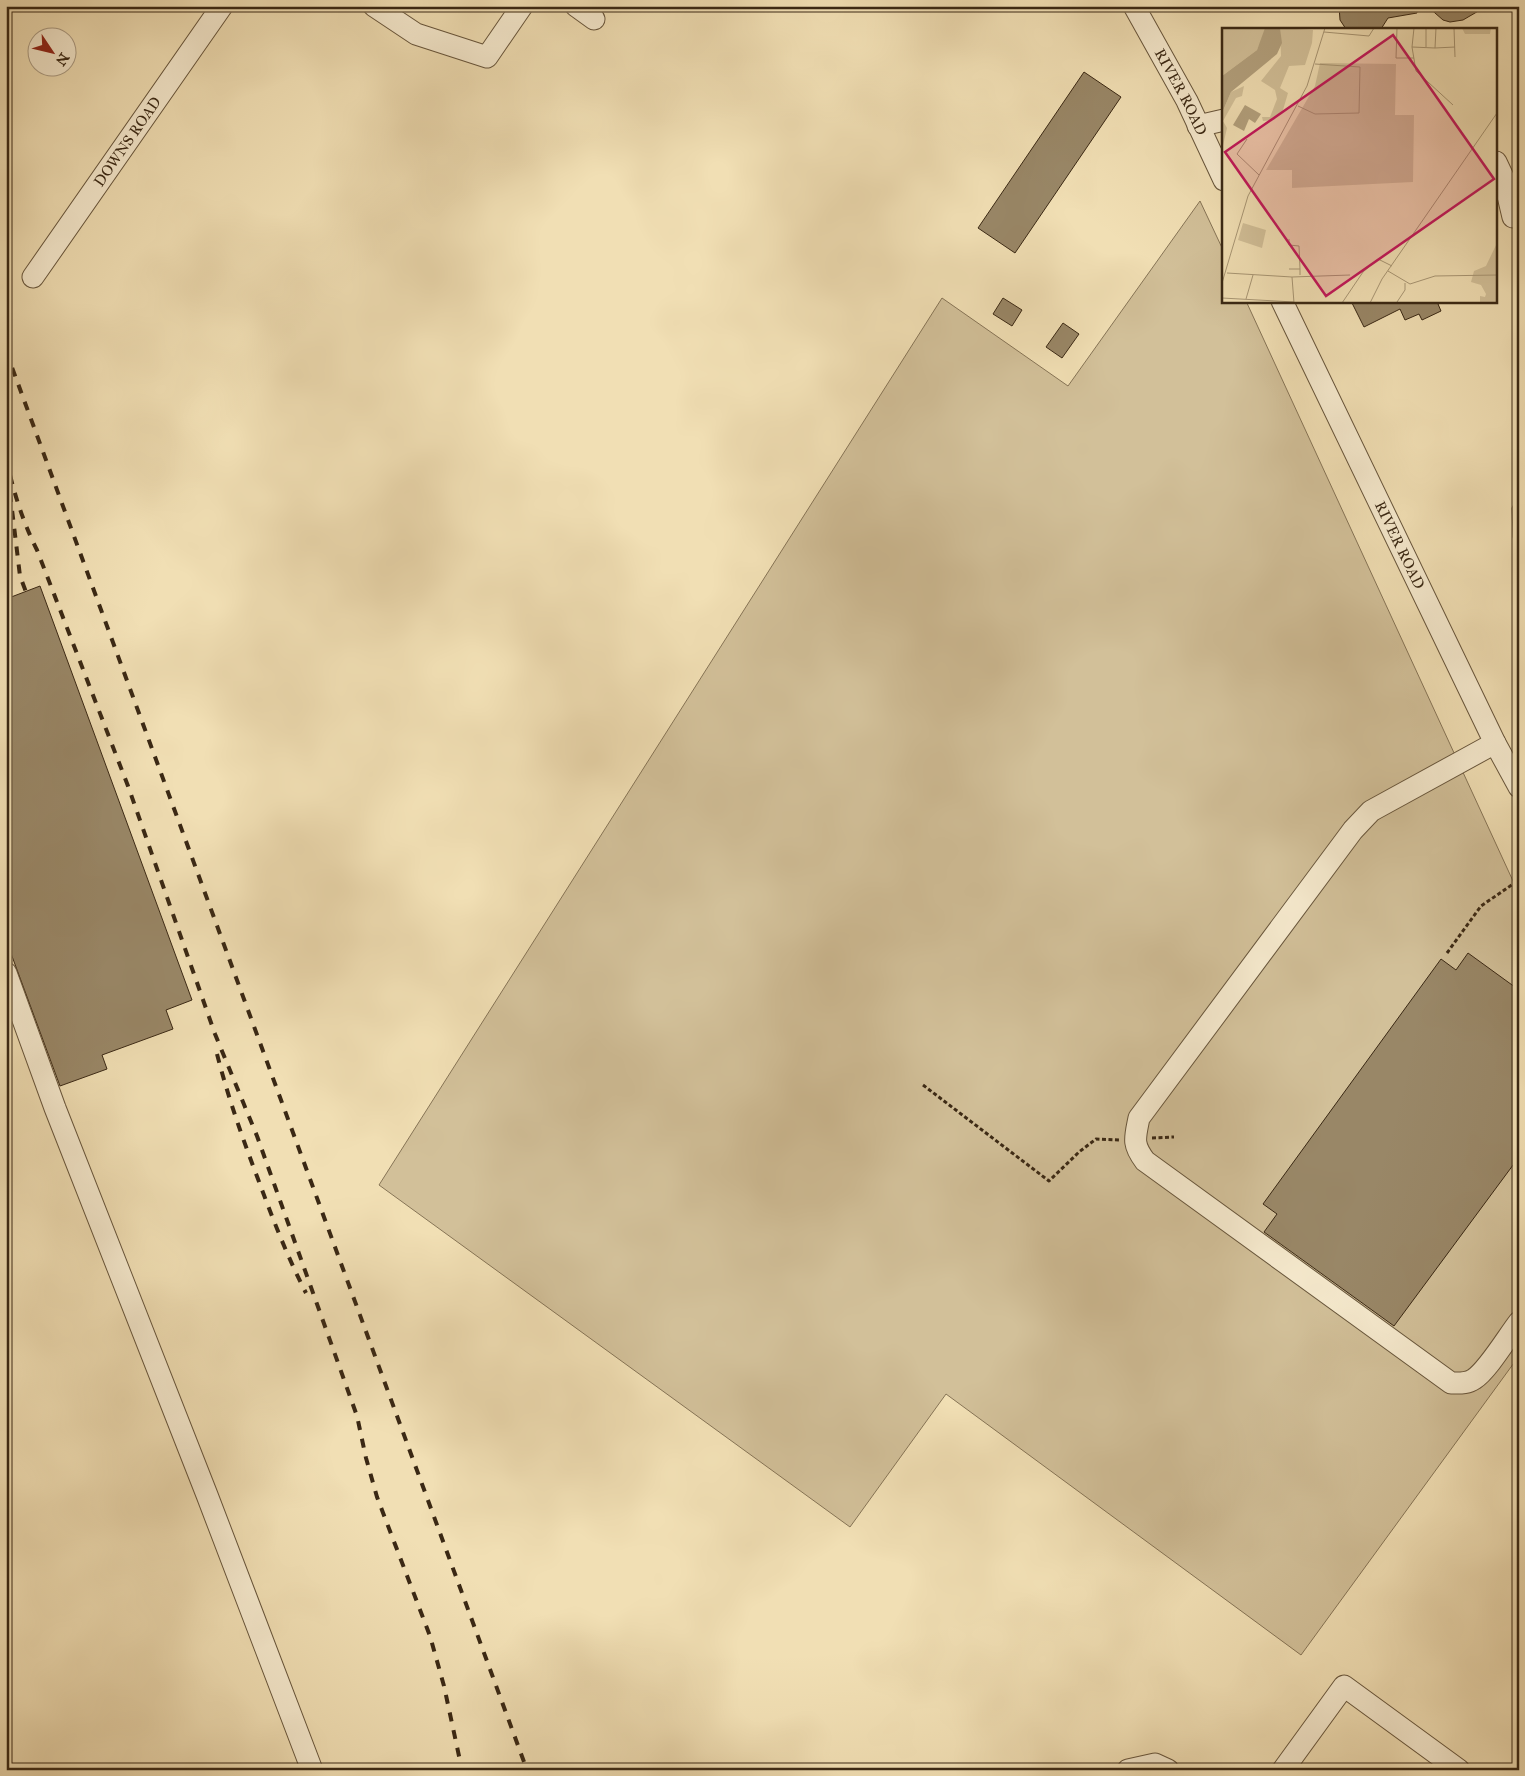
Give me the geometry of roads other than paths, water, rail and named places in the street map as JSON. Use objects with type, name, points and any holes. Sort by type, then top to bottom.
[{"type":"street","name":"DOWNS ROAD","points":[[33,278],[222,6]]},
{"type":"street","points":[[374,6],[416,34],[486,57],[522,6]]},
{"type":"street","points":[[576,6],[594,19]]},
{"type":"street","name":"RIVER ROAD","points":[[1134,6],[1187,101],[1222,176]]},
{"type":"street","points":[[1198,126],[1222,120]]},
{"type":"street","points":[[1498,166],[1504,179],[1513,217]]},
{"type":"street","name":"RIVER ROAD","points":[[1282,302],[1495,743],[1519,788]]},
{"type":"street","points":[[1495,743],[1371,811],[1353,830],[1139,1118],[1135,1140],[1136,1150],[1145,1161],[1451,1383],[1462,1384],[1474,1379],[1485,1368],[1519,1322]]},
{"type":"street","points":[[6,973],[55,1108],[178,1420],[312,1770]]},
{"type":"street","points":[[1283,1770],[1344,1686],[1459,1770]]},
{"type":"street","points":[[1128,1770],[1155,1764],[1168,1770]]},
{"type":"railway","points":[[6,351],[527,1770]]},
{"type":"railway","points":[[6,458],[22,516],[37,550],[128,786],[215,1034],[257,1136],[357,1416],[377,1497],[430,1636],[444,1686],[462,1770]]},
{"type":"railway","points":[[10,493],[20,576],[26,592]]},
{"type":"railway","points":[[217,1054],[252,1163],[292,1265],[306,1293]]}]
